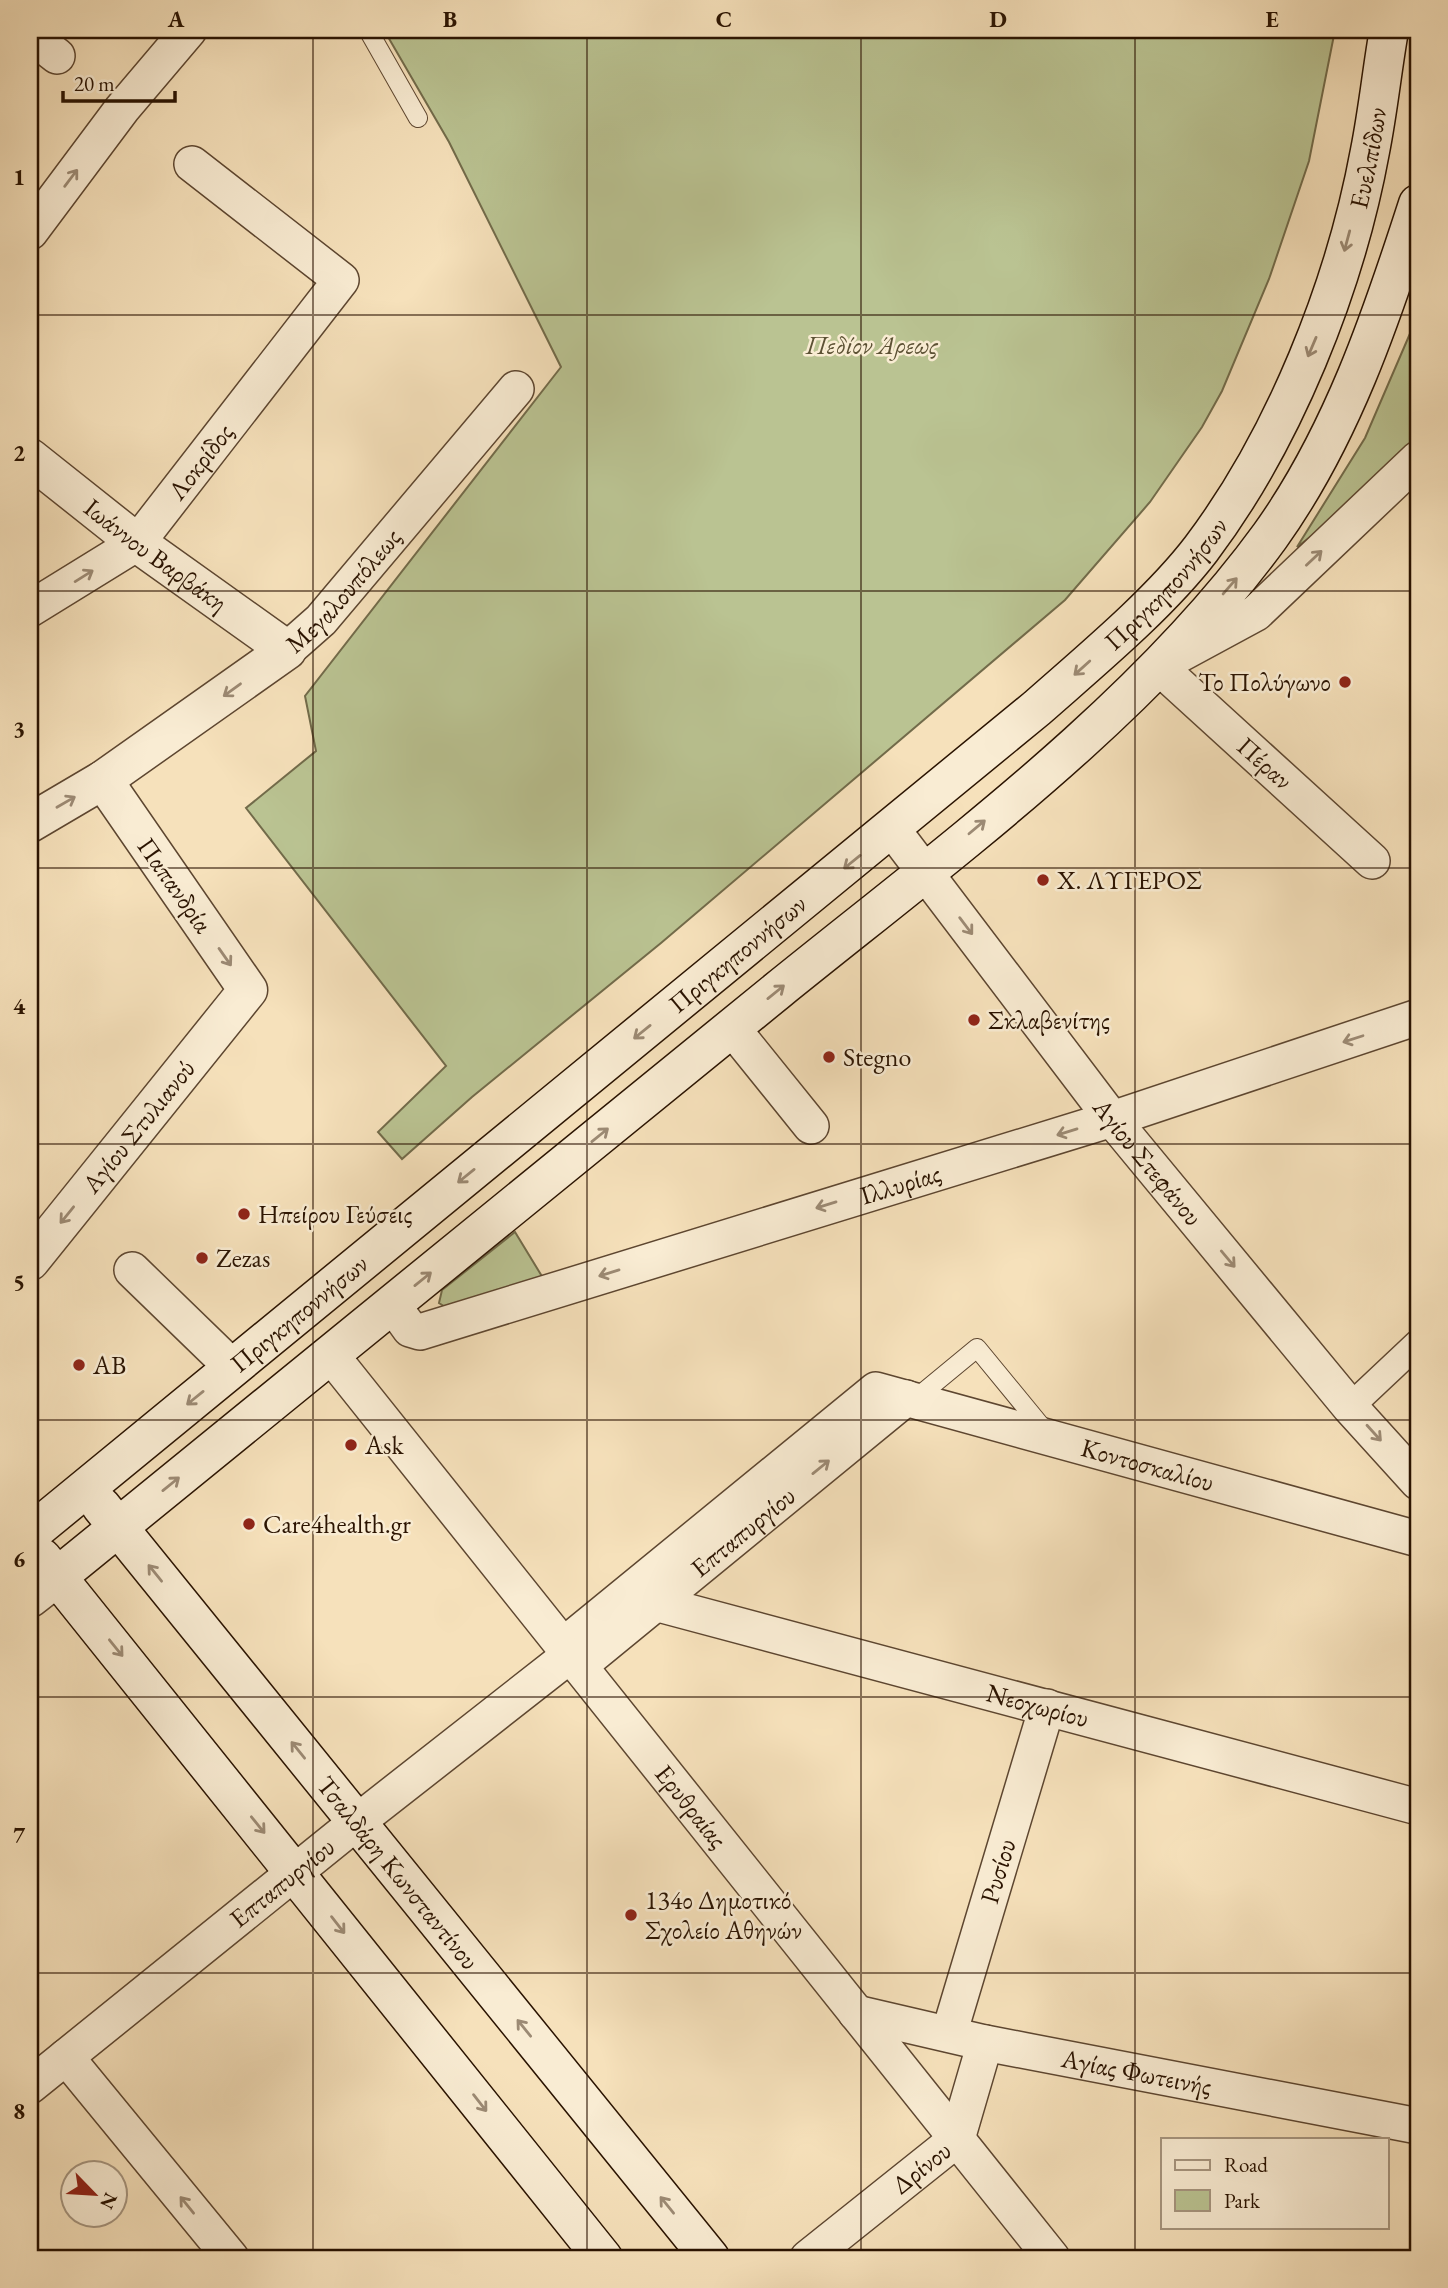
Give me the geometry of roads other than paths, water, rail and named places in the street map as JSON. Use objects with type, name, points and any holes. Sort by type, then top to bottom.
[{"type":"main road","name":"Ευελπίδων","points":[[1336,284],[1370,153],[1388,30]]},
{"type":"main road","name":"Πριγκηποννήσων","points":[[43,1587],[925,871],[1071,748],[1158,666],[1237,578],[1301,488],[1359,372],[1386,305],[1418,204]]},
{"type":"main road","name":"Πριγκηποννήσων","points":[[30,1534],[892,829],[1084,667],[1199,551],[1251,476],[1315,341],[1336,284]]},
{"type":"main road","name":"Ιωάννου Βαρβάκη","points":[[30,457],[137,543],[287,650]]},
{"type":"main road","name":"Μεγαλουπόλεως","points":[[30,823],[103,780],[287,650]]},
{"type":"main road","name":"Παπανδρία","points":[[103,780],[248,990]]},
{"type":"main road","name":"Αγίου Στυλιανού","points":[[30,1261],[248,990]]},
{"type":"main road","name":"Τσαλδάρη Κωνσταντίνου","points":[[86,1488],[710,2258]]},
{"type":"main road","points":[[30,1543],[43,1587],[296,1871],[603,2258]]},
{"type":"street","points":[[30,232],[122,109],[189,30]]},
{"type":"street","points":[[30,35],[57,56]]},
{"type":"street","name":"Λοκρίδος","points":[[30,609],[137,543],[341,279],[192,164]]},
{"type":"street","name":"Μεγαλουπόλεως","points":[[287,650],[321,620],[516,389]]},
{"type":"street","name":"Πριγκηποννήσων","points":[[1158,666],[1256,614],[1418,459]]},
{"type":"street","name":"Πέραν","points":[[1158,666],[1372,861]]},
{"type":"street","name":"Αγίου Στεφάνου","points":[[892,829],[1112,1119],[1350,1406],[1418,1482]]},
{"type":"street","name":"Ιλλυρίας","points":[[392,1304],[410,1329],[421,1332],[1112,1119],[1418,1017]]},
{"type":"street","points":[[732,1028],[811,1126]]},
{"type":"street","points":[[132,1270],[233,1367]]},
{"type":"street","points":[[1350,1406],[1418,1343]]},
{"type":"street","name":"Ερυθραίας","points":[[330,1354],[1052,2258]]},
{"type":"street","name":"Κοντοσκαλίου","points":[[898,1396],[1418,1539]]},
{"type":"street","name":"Επταπυργίου","points":[[570,1655],[655,1603],[898,1396]]},
{"type":"street","name":"Επταπυργίου","points":[[30,2086],[357,1822],[898,1396]]},
{"type":"street","name":"Νεοχωρίου","points":[[655,1603],[1418,1807]]},
{"type":"street","name":"Ρυσίου","points":[[949,2034],[1047,1707]]},
{"type":"street","name":"Αγίας Φωτεινής","points":[[856,2012],[985,2043],[1418,2126]]},
{"type":"street","name":"Δρίνου","points":[[808,2258],[957,2139],[985,2043]]},
{"type":"street","points":[[66,2057],[231,2258]]},
{"type":"lane","points":[[368,30],[418,118]]},
{"type":"lane","name":"Επταπυργίου","points":[[898,1396],[977,1348],[1051,1437]]},
{"type":"place","name":"Το Πολύγωνο","points":[[1345,682]]},
{"type":"place","name":"Χ. ΛΥΓΕΡΟΣ","points":[[1043,880]]},
{"type":"place","name":"Σκλαβενίτης","points":[[974,1020]]},
{"type":"place","name":"Stegno","points":[[829,1057]]},
{"type":"place","name":"Ηπείρου Γεύσεις","points":[[244,1214]]},
{"type":"place","name":"Zezas","points":[[202,1258]]},
{"type":"place","name":"ΑΒ","points":[[79,1365]]},
{"type":"place","name":"Ask","points":[[351,1445]]},
{"type":"place","name":"Care4health.gr","points":[[249,1524]]},
{"type":"place","name":"134ο Δημοτικό Σχολείο Αθηνών","points":[[631,1915]]},
{"type":"park label","name":"Πεδίον Άρεως","points":[[872,345]]}]
